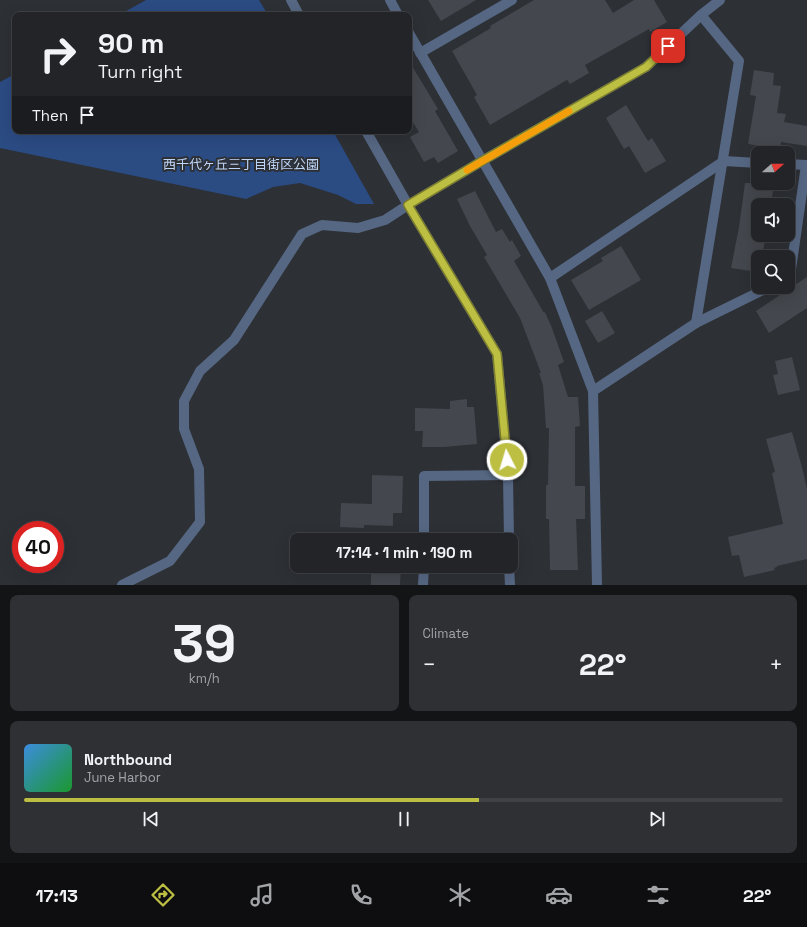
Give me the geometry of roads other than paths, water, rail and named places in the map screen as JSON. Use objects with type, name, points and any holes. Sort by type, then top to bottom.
[{"type":"street","points":[[291,0],[297,12]]},
{"type":"street","points":[[390,0],[396,12]]},
{"type":"street","points":[[420,53],[512,0]]},
{"type":"street","points":[[122,585],[170,561],[200,522],[199,469],[184,429],[184,401],[200,371],[234,340],[302,234],[322,225],[358,228],[385,220],[482,161],[646,67],[701,15],[720,0]]},
{"type":"street","points":[[696,323],[724,161],[739,61],[701,15]]},
{"type":"street","points":[[412,38],[550,278],[594,391],[598,585]]},
{"type":"street","points":[[368,134],[408,205],[497,354],[508,475],[509,533]]},
{"type":"street","points":[[550,278],[724,161],[751,163]]},
{"type":"street","points":[[794,250],[806,165],[795,164]]},
{"type":"street","points":[[594,391],[696,323],[755,294]]},
{"type":"street","points":[[424,533],[424,476],[508,475]]},
{"type":"street","points":[[423,585],[424,573]]},
{"type":"street","points":[[509,573],[510,585]]},
{"type":"park label","name":"西千代ヶ丘三丁目街区公園","points":[[241,164]]}]
